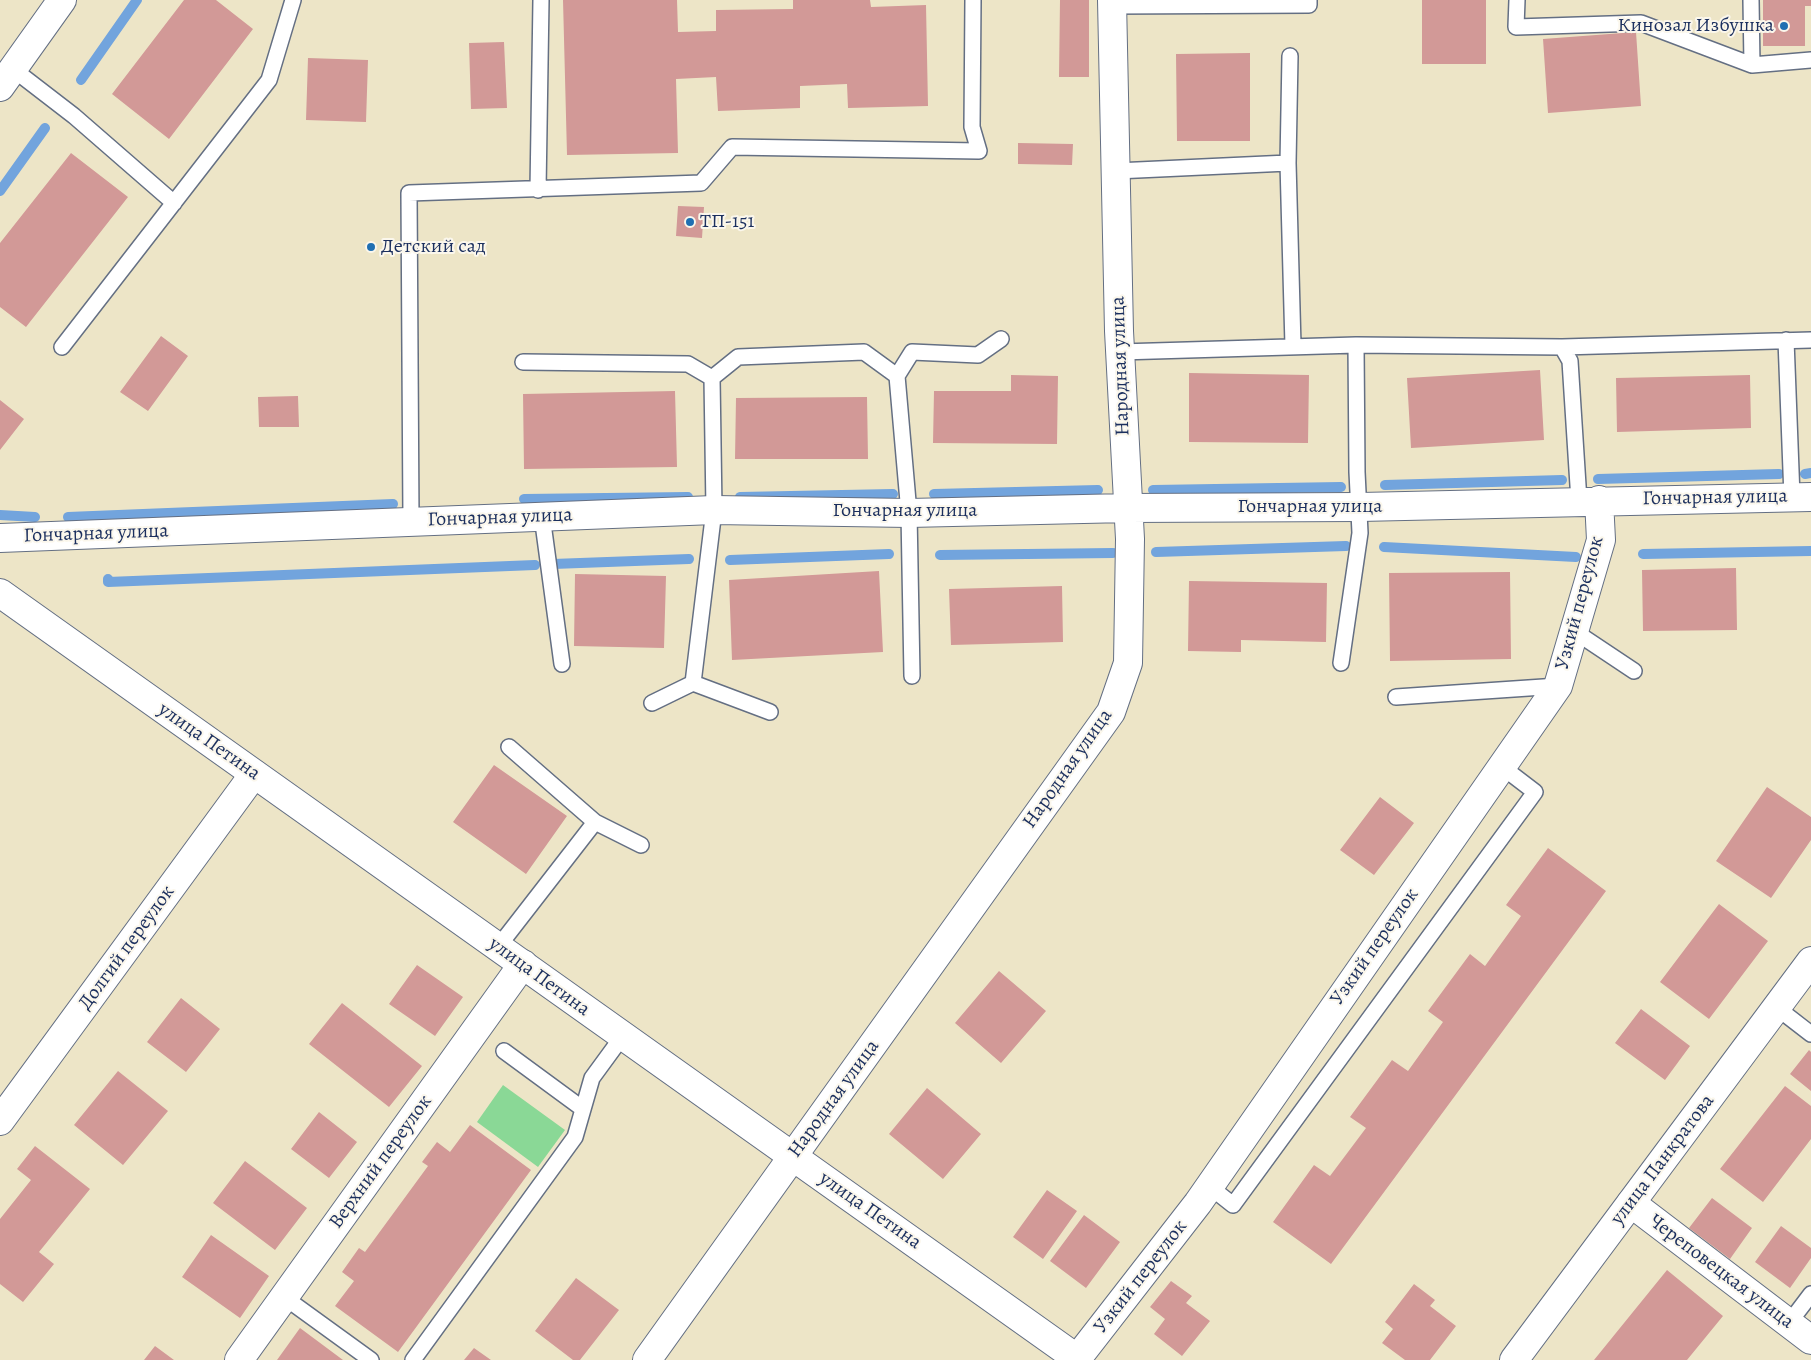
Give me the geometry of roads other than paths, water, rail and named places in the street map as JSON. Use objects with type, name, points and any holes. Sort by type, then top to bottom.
[{"type":"street","points":[[6,78],[62,0]]},
{"type":"street","name":"Народная улица","points":[[647,1360],[1111,712],[1128,663],[1130,539],[1120,352],[1112,3]]},
{"type":"street","name":"Гончарная улица","points":[[0,538],[714,510],[909,512],[1127,508],[1360,507],[1801,497]]},
{"type":"street","name":"Узкий переулок","points":[[1078,1360],[1209,1186],[1558,686],[1601,540],[1589,501]]},
{"type":"street","name":"улица Петина","points":[[0,594],[1078,1360]]},
{"type":"street","name":"Долгий переулок","points":[[0,1121],[254,774]]},
{"type":"street","name":"улица Панкратова","points":[[1514,1360],[1811,961]]},
{"type":"street","name":"Верхний переулок","points":[[239,1360],[523,964]]},
{"type":"street","name":"Череповецкая улица","points":[[1631,1202],[1811,1340]]},
{"type":"lane","points":[[62,347],[269,80],[293,0]]},
{"type":"lane","points":[[538,190],[541,0]]},
{"type":"lane","points":[[411,521],[408,193],[701,183],[732,147],[979,151],[972,127],[973,0]]},
{"type":"lane","points":[[1112,3],[1309,4],[1309,0]]},
{"type":"lane","points":[[1516,0],[1516,27],[1642,23],[1752,65],[1811,60]]},
{"type":"lane","points":[[1751,0],[1752,65]]},
{"type":"lane","points":[[1290,56],[1288,163],[1293,346]]},
{"type":"lane","points":[[6,78],[74,116],[174,203]]},
{"type":"lane","points":[[1116,170],[1288,163]]},
{"type":"lane","points":[[912,676],[909,512],[897,376],[912,352],[978,354],[1001,339]]},
{"type":"lane","points":[[1786,340],[1801,497]]},
{"type":"lane","points":[[1120,352],[1356,345],[1562,348],[1811,340]]},
{"type":"lane","points":[[1341,664],[1360,533],[1357,472],[1356,345]]},
{"type":"lane","points":[[1562,348],[1570,361],[1589,501]]},
{"type":"lane","points":[[712,378],[738,357],[864,352],[897,376]]},
{"type":"lane","points":[[523,362],[688,364],[712,378]]},
{"type":"lane","points":[[693,683],[714,510],[712,378]]},
{"type":"lane","points":[[542,516],[562,664]]},
{"type":"lane","points":[[1574,631],[1634,671]]},
{"type":"lane","points":[[652,703],[693,683],[770,712]]},
{"type":"lane","points":[[1396,697],[1558,686]]},
{"type":"lane","points":[[509,746],[595,822],[641,845]]},
{"type":"lane","points":[[1209,1186],[1233,1206],[1535,792],[1501,766]]},
{"type":"lane","points":[[498,947],[595,822]]},
{"type":"lane","points":[[1776,1007],[1811,1034]]},
{"type":"lane","points":[[413,1360],[575,1137],[592,1078],[622,1037]]},
{"type":"lane","points":[[504,1051],[582,1109]]},
{"type":"lane","points":[[1789,1324],[1811,1294]]},
{"type":"lane","points":[[284,1297],[371,1360]]},
{"type":"waterway","points":[[81,80],[137,0]]},
{"type":"waterway","points":[[0,191],[45,128]]},
{"type":"waterway","points":[[1805,474],[1811,473]]},
{"type":"waterway","points":[[1598,479],[1779,474]]},
{"type":"waterway","points":[[1385,485],[1562,480]]},
{"type":"waterway","points":[[1153,490],[1341,487]]},
{"type":"waterway","points":[[934,494],[1098,490]]},
{"type":"waterway","points":[[740,497],[893,494]]},
{"type":"waterway","points":[[524,499],[688,497]]},
{"type":"waterway","points":[[68,517],[393,504]]},
{"type":"waterway","points":[[0,515],[35,517]]},
{"type":"waterway","points":[[1156,552],[1346,546]]},
{"type":"waterway","points":[[1384,547],[1576,557]]},
{"type":"waterway","points":[[1643,554],[1811,551]]},
{"type":"waterway","points":[[940,555],[1113,553]]},
{"type":"waterway","points":[[730,560],[889,554]]},
{"type":"waterway","points":[[553,564],[689,559]]},
{"type":"waterway","points":[[108,579],[108,582],[535,565]]},
{"type":"place","name":"Кинозал Избушка","points":[[1784,26]]},
{"type":"place","name":"ТП-151","points":[[690,222]]},
{"type":"place","name":"Детский сад","points":[[371,247]]}]
